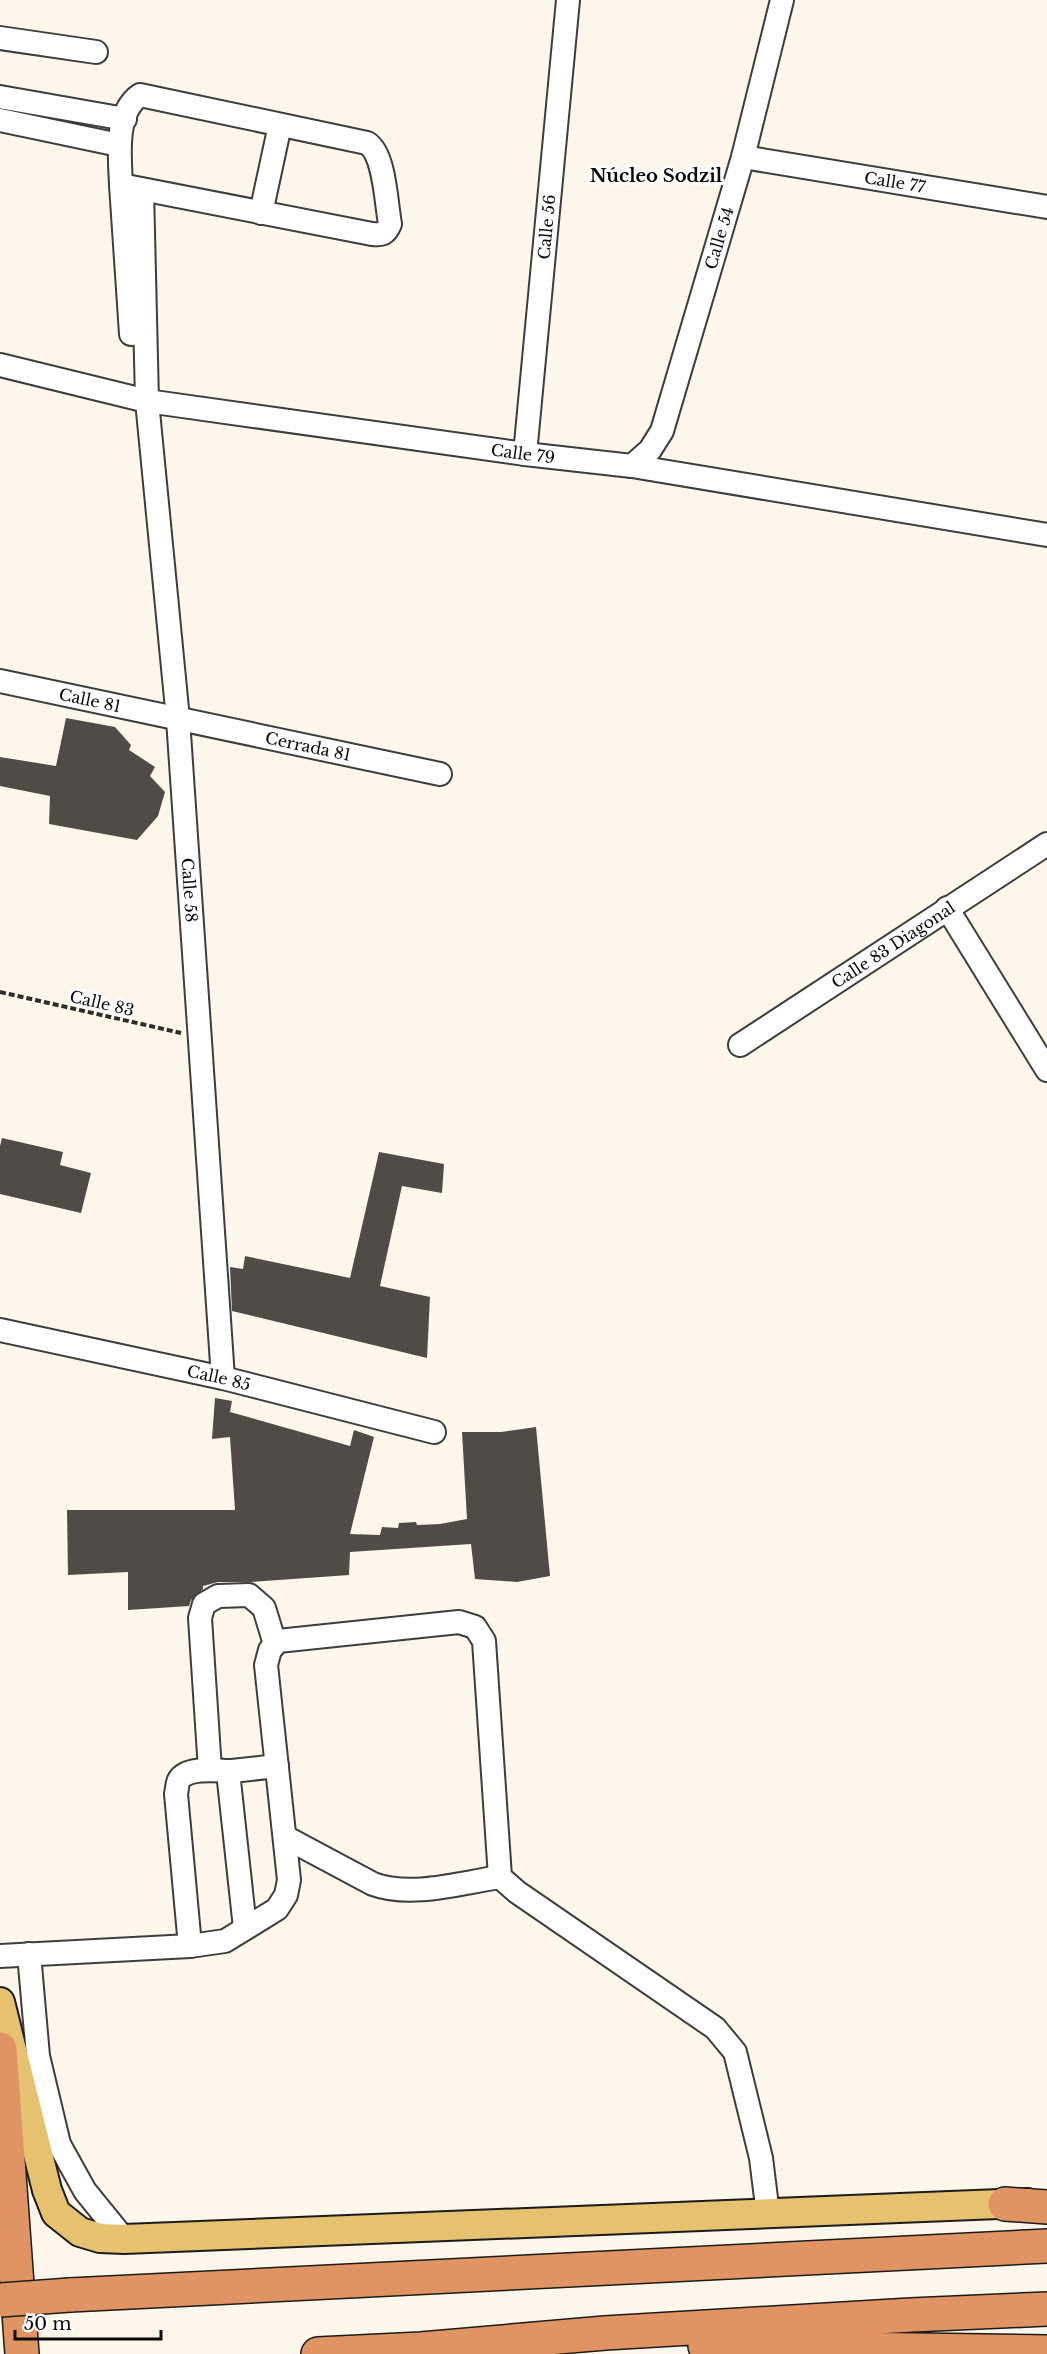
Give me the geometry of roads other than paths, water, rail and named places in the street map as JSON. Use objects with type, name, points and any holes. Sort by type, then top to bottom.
[{"type":"highway","points":[[0,2049],[22,2354]]},
{"type":"highway","points":[[1005,2204],[1047,2207]]},
{"type":"highway","points":[[0,2300],[1047,2246]]},
{"type":"highway","points":[[318,2354],[426,2352],[605,2333],[899,2315],[1047,2309]]},
{"type":"highway","points":[[605,2333],[696,2345],[776,2349],[1047,2352]]},
{"type":"main road","points":[[0,2002],[46,2190],[56,2213],[80,2232],[100,2238],[124,2239],[1047,2202]]},
{"type":"street","name":"Calle 56","points":[[525,454],[568,0]]},
{"type":"street","name":"Calle 54","points":[[632,466],[650,450],[662,431],[743,157],[782,0]]},
{"type":"street","points":[[0,38],[96,52]]},
{"type":"street","name":"Calle 58","points":[[223,1378],[178,718],[141,400],[131,187],[119,145],[131,101],[140,95],[280,124]]},
{"type":"street","points":[[0,97],[125,119]]},
{"type":"street","points":[[0,120],[119,145]]},
{"type":"street","points":[[131,187],[261,213],[381,235],[387,231],[390,224],[379,158],[373,147],[367,143],[280,124],[261,213]]},
{"type":"street","name":"Calle 77","points":[[743,157],[1047,207]]},
{"type":"street","name":"Calle 79","points":[[0,364],[141,400],[525,454],[632,466],[1047,535]]},
{"type":"street","name":"Calle 81","points":[[0,681],[178,718]]},
{"type":"street","name":"Cerrada 81","points":[[178,718],[440,774]]},
{"type":"street","name":"Calle 83 Diagonal","points":[[740,1045],[1047,844]]},
{"type":"street","points":[[947,908],[1047,1070]]},
{"type":"street","name":"Calle 85","points":[[0,1330],[223,1378],[434,1432]]},
{"type":"street","points":[[245,1928],[229,1781],[221,1771],[200,1618],[204,1604],[218,1596],[249,1595],[264,1608],[275,1644]]},
{"type":"street","points":[[0,1956],[190,1946],[225,1941],[277,1909],[286,1895],[290,1881],[266,1665],[270,1650],[278,1641],[459,1622],[475,1627],[484,1641],[500,1877],[517,1892],[715,2028],[735,2052],[761,2158],[768,2214]]},
{"type":"street","points":[[190,1946],[176,1794],[178,1780],[186,1773],[277,1766]]},
{"type":"street","points":[[285,1838],[373,1884],[388,1889],[404,1891],[500,1877]]},
{"type":"street","points":[[29,1954],[38,2056],[59,2144],[85,2191],[124,2239]]},
{"type":"district","name":"Núcleo Sodzil","points":[[656,176]]}]
